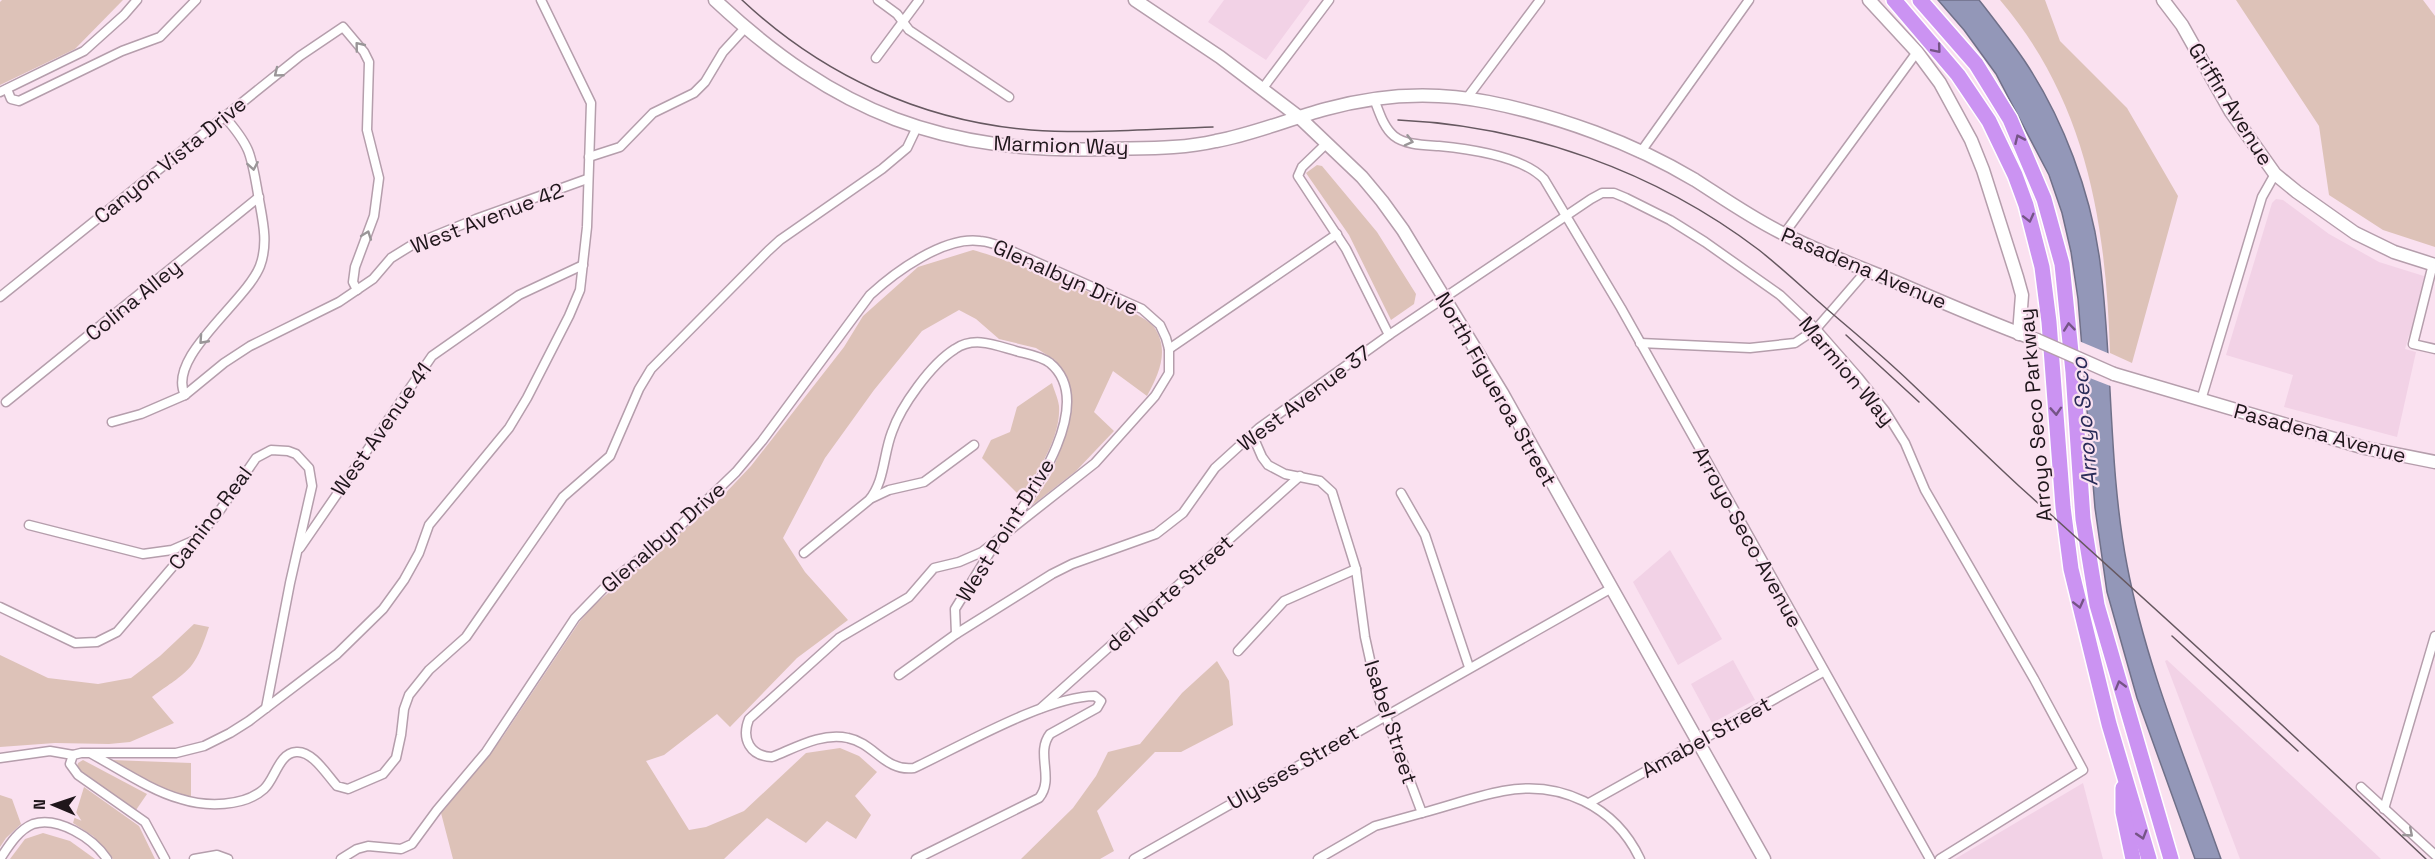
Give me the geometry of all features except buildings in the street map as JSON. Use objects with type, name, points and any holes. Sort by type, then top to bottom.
[{"type":"highway","name":"Arroyo Seco Parkway","points":[[1894,0],[1958,75],[1989,122],[2015,175],[2026,205],[2042,267],[2049,322],[2063,507],[2071,569],[2123,770],[2149,859]]},
{"type":"highway","name":"Arroyo Seco Parkway","points":[[1920,0],[1976,64],[2010,119],[2044,199],[2062,264],[2073,372],[2083,519],[2097,605],[2171,859]]},
{"type":"highway","points":[[2135,741],[2179,859]]},
{"type":"highway","points":[[2123,770],[2123,812],[2133,859]]},
{"type":"main road","name":"Marmion Way","points":[[715,0],[745,28],[798,68],[840,94],[872,111],[917,128],[967,141],[1076,150],[1180,146],[1215,142],[1299,117]]},
{"type":"main road","name":"North Figueroa Street","points":[[1135,0],[1263,88],[1299,117],[1382,201],[1502,393],[1764,859]]},
{"type":"main road","points":[[1869,0],[1917,52],[1940,82],[1956,110],[1983,170],[2022,296],[2019,334]]},
{"type":"main road","name":"Griffin Avenue","points":[[2163,0],[2182,25],[2230,112],[2275,174],[2355,233],[2394,252],[2434,264]]},
{"type":"main road","name":"Pasadena Avenue","points":[[1299,117],[1374,99],[1412,95],[1467,98],[1541,115],[1581,128],[1640,153],[1692,179],[1784,234],[1866,271],[2037,340],[2114,374],[2365,448],[2435,462]]},
{"type":"street","points":[[137,0],[84,51],[4,90],[11,99],[19,101],[122,51],[160,37],[196,0]]},
{"type":"street","points":[[0,758],[50,751],[73,755],[190,751],[230,733],[345,648],[390,599],[419,553],[429,525],[509,428],[527,398],[577,300],[584,265],[591,103],[541,0]]},
{"type":"street","points":[[878,0],[903,21],[909,30],[1009,97]]},
{"type":"street","points":[[876,58],[919,0]]},
{"type":"street","points":[[1263,88],[1329,0]]},
{"type":"street","points":[[1640,153],[1749,0]]},
{"type":"street","points":[[1467,98],[1537,1]]},
{"type":"street","name":"Canyon Vista Drive","points":[[0,297],[300,56],[343,27],[364,52],[369,62],[367,130],[379,178],[374,216],[355,267],[353,282],[357,290]]},
{"type":"street","points":[[589,157],[620,147],[653,113],[694,93],[702,86],[723,52],[745,28]]},
{"type":"street","points":[[1784,234],[1917,52]]},
{"type":"street","points":[[1374,99],[1386,127],[1393,136],[1403,141],[1457,148],[1510,159],[1537,171],[1566,216]]},
{"type":"street","points":[[185,395],[181,387],[185,363],[254,277],[260,266],[265,237],[251,154],[247,144],[224,116]]},
{"type":"street","points":[[90,753],[175,797],[198,802],[229,804],[243,801],[263,790],[284,758],[298,751],[308,755],[337,786],[343,789],[383,774],[396,758],[404,709],[409,695],[429,670],[466,637],[563,497],[576,483],[602,466],[610,456],[639,389],[651,369],[780,240],[882,169],[908,148],[917,128]]},
{"type":"street","points":[[1327,143],[1302,167],[1298,176],[1336,234],[1389,335]]},
{"type":"street","points":[[2201,400],[2262,197],[2275,174]]},
{"type":"street","name":"West Avenue 42","points":[[112,422],[141,414],[185,395],[224,363],[250,346],[327,309],[357,290],[373,279],[391,258],[412,245],[587,179]]},
{"type":"street","name":"Marmion Way","points":[[1566,216],[1602,193],[1614,194],[1670,220],[1731,259],[1780,295],[1816,329],[1885,411],[1905,443],[1925,490],[2034,679],[2083,770],[1940,859]]},
{"type":"street","name":"Colina Alley","points":[[6,402],[259,197]]},
{"type":"street","name":"West Avenue 37","points":[[898,675],[956,634],[1072,564],[1156,534],[1183,513],[1215,468],[1252,434],[1389,335],[1566,216]]},
{"type":"street","name":"Arroyo Seco Avenue","points":[[1566,216],[1640,343],[1930,859]]},
{"type":"street","points":[[916,859],[1039,798],[1045,791],[1046,782],[1043,747],[1045,740],[1050,734],[1097,708],[1101,700],[1095,696],[1085,696],[1039,710],[914,768],[905,770],[896,768],[866,745],[846,737],[816,740],[772,757],[757,754],[751,749],[745,735],[746,727],[754,714],[838,638],[909,597],[934,568],[972,558],[1086,470],[1155,396],[1169,373],[1169,349],[1336,234]]},
{"type":"street","name":"Glenalbyn Drive","points":[[341,859],[357,849],[368,846],[401,849],[412,844],[437,810],[486,752],[575,618],[608,584],[680,527],[736,472],[762,441],[870,295],[902,268],[945,247],[967,241],[980,240],[998,245],[1142,309],[1160,325],[1169,349]]},
{"type":"street","points":[[2434,264],[2413,344],[2435,349]]},
{"type":"street","name":"West Avenue 41","points":[[295,562],[300,548],[432,356],[519,295],[584,265]]},
{"type":"street","points":[[1640,343],[1750,348],[1795,343],[1816,329],[1866,271]]},
{"type":"street","name":"West Point Drive","points":[[804,553],[869,500],[880,483],[892,431],[899,416],[931,371],[948,354],[966,343],[976,342],[998,345],[1040,358],[1052,365],[1065,389],[1068,400],[1067,411],[1049,465],[1039,483],[999,538],[955,609],[956,634]]},
{"type":"street","name":"Isabel Street","points":[[1252,434],[1262,458],[1276,471],[1320,481],[1332,492],[1356,569],[1369,657],[1385,715],[1422,813]]},
{"type":"street","points":[[869,500],[889,490],[924,482],[974,445]]},
{"type":"street","name":"Camino Real","points":[[0,607],[75,643],[97,642],[117,632],[216,516],[256,458],[271,450],[288,451],[304,460],[312,477],[312,486],[266,708]]},
{"type":"street","name":"del Norte Street","points":[[1039,710],[1300,476]]},
{"type":"street","points":[[1401,493],[1425,536],[1469,667]]},
{"type":"street","points":[[29,525],[143,554],[172,550],[198,538]]},
{"type":"street","points":[[1238,651],[1284,602],[1356,569]]},
{"type":"street","name":"Ulysses Street","points":[[1134,859],[1610,588]]},
{"type":"street","points":[[2384,809],[2435,636]]},
{"type":"street","name":"Amabel Street","points":[[1589,803],[1823,672]]},
{"type":"street","points":[[73,755],[70,764],[78,774],[145,822],[165,859]]},
{"type":"street","points":[[2361,787],[2435,855]]},
{"type":"street","points":[[1317,859],[1375,826],[1501,791],[1520,789],[1555,791],[1589,803],[1616,822],[1630,840],[1640,859]]},
{"type":"street","points":[[0,859],[22,830],[33,824],[46,822],[71,829],[86,838],[107,859]]},
{"type":"street","points":[[194,859],[209,855],[225,856],[228,859]]},
{"type":"shaded area","points":[[2,0],[123,0],[75,49],[0,85],[0,2]]},
{"type":"shaded area","points":[[1224,0],[1310,0],[1266,60],[1208,22]]},
{"type":"shaded area","points":[[2000,0],[2045,0],[2060,41],[2127,108],[2178,196],[2132,363],[2110,353],[2108,305],[2096,212],[2086,166],[2072,123],[2053,80],[2030,39]]},
{"type":"shaded area","points":[[2236,0],[2423,0],[2435,16],[2435,247],[2383,230],[2329,195],[2319,126]]},
{"type":"shaded area","points":[[1317,165],[1322,166],[1377,232],[1416,294],[1414,304],[1391,320],[1349,235],[1306,173]]},
{"type":"shaded area","points":[[2276,199],[2283,200],[2329,234],[2379,262],[2427,277],[2416,327],[2409,335],[2405,349],[2416,352],[2397,437],[2284,407],[2293,375],[2226,355],[2272,203]]},
{"type":"shaded area","points":[[973,250],[1098,296],[1143,318],[1154,327],[1159,336],[1162,353],[1159,371],[1147,396],[1113,371],[1094,412],[1114,431],[1076,471],[1030,507],[1051,475],[1068,428],[1071,402],[1068,380],[1055,360],[1036,348],[999,339],[976,319],[959,310],[922,331],[874,390],[825,458],[783,538],[805,572],[848,620],[797,658],[730,727],[717,714],[664,755],[646,761],[689,830],[706,827],[744,811],[806,753],[840,748],[859,756],[877,772],[855,796],[871,815],[856,839],[827,821],[806,843],[767,818],[724,859],[453,859],[441,813],[502,738],[580,621],[594,605],[717,502],[751,466],[844,347],[863,316],[918,267]]},
{"type":"shaded area","points":[[1052,383],[1059,406],[1056,430],[1047,454],[1021,497],[982,458],[991,440],[1010,432],[1017,407]]},
{"type":"shaded area","points":[[1670,550],[1722,639],[1678,665],[1633,582]]},
{"type":"shaded area","points":[[194,624],[209,627],[194,662],[182,675],[152,697],[174,723],[130,742],[55,743],[0,747],[0,655],[48,678],[98,684],[131,678],[160,656]]},
{"type":"shaded area","points":[[1733,660],[1755,700],[1712,723],[1691,684]]},
{"type":"shaded area","points":[[2167,660],[2381,859],[2240,859],[2165,661]]},
{"type":"shaded area","points":[[1217,661],[1229,681],[1233,725],[1181,752],[1155,752],[1097,811],[1114,851],[1100,859],[1021,859],[1073,808],[1096,776],[1108,752],[1140,744],[1182,693]]},
{"type":"shaded area","points":[[83,760],[147,794],[136,810],[80,772],[77,767],[78,763]]},
{"type":"shaded area","points":[[112,760],[191,763],[191,798],[171,793],[113,763]]},
{"type":"shaded area","points":[[2083,783],[2103,859],[1955,859]]},
{"type":"shaded area","points":[[84,787],[139,826],[155,859],[113,859],[93,836],[73,823]]},
{"type":"shaded area","points":[[0,795],[12,799],[21,824],[0,847]]},
{"type":"shaded area","points":[[43,833],[70,841],[95,859],[10,859],[25,839]]},
{"type":"water","name":"Arroyo Seco","points":[[1938,0],[1979,0],[1983,5],[2019,53],[2051,106],[2082,183],[2090,209],[2100,262],[2117,490],[2127,565],[2156,677],[2221,859],[2195,859],[2137,698],[2107,592],[2095,508],[2078,299],[2062,213],[2049,175],[1996,74],[1964,30]]},
{"type":"pier","points":[[2079,341],[2110,354],[2113,387],[2082,375]]},
{"type":"tram line","points":[[742,0],[805,51],[840,72],[912,105],[951,116],[990,125],[1076,132],[1213,127]]},
{"type":"tram line","points":[[1398,120],[1447,124],[1495,132],[1542,143],[1588,158],[1677,197],[1719,222],[1759,250],[1891,364],[2019,486],[2224,671],[2426,859]]},
{"type":"tram line","points":[[1846,335],[1919,402]]},
{"type":"tram line","points":[[2172,636],[2298,751]]}]
